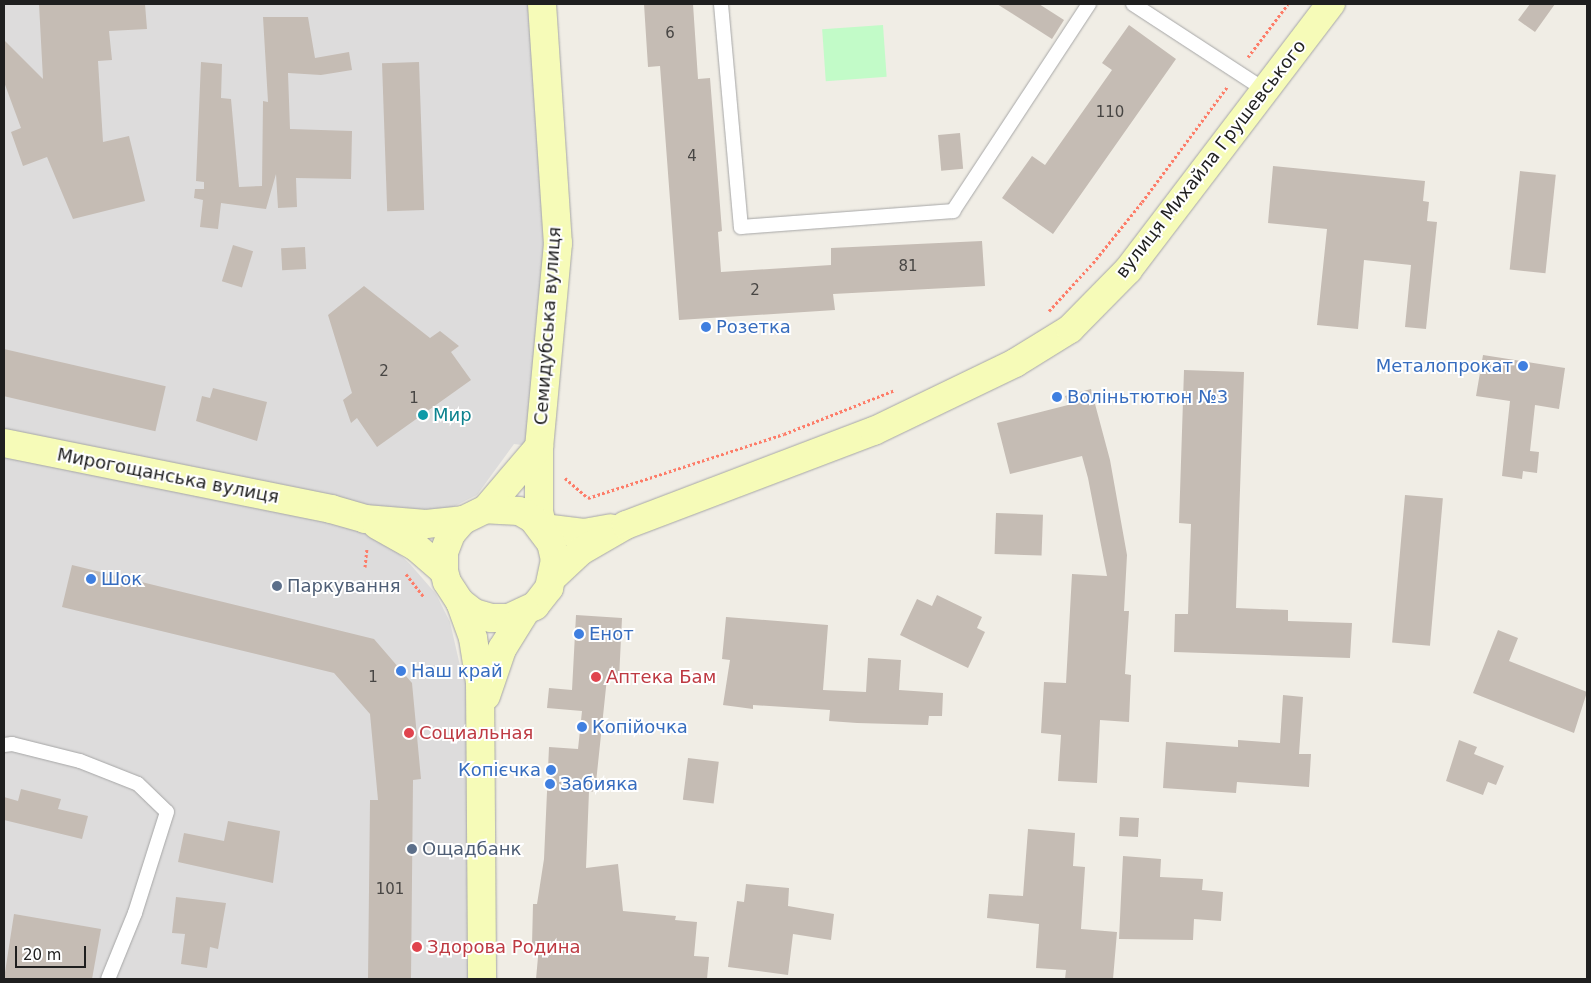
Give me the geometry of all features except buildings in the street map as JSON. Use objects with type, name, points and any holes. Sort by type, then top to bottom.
[{"type":"main road","name":"Семидубська вулиця","points":[[542,4],[558,244],[539,448],[537,496],[543,528]]},
{"type":"main road","name":"вулиця Михайла Грушевського","points":[[543,528],[584,533],[626,524],[874,430],[1016,363],[1070,328],[1128,270],[1330,4]]},
{"type":"main road","name":"Мирогощанська вулиця","points":[[4,443],[331,508],[365,519]]},
{"type":"main road","points":[[444,571],[448,543],[539,448]]},
{"type":"main road","points":[[365,519],[426,524],[475,514],[519,511],[543,528],[555,560],[553,577],[543,597],[525,612],[502,649],[482,714]]},
{"type":"main road","points":[[365,519],[416,547],[444,571],[460,602],[476,646],[482,714],[482,979]]},
{"type":"main road","name":"вулиця Михайла Грушевського","points":[[553,577],[581,551],[626,524]]},
{"type":"main road","points":[[460,602],[474,613],[491,618],[509,618],[525,612]]},
{"type":"lane","points":[[721,4],[741,227],[953,211],[1089,4]]},
{"type":"lane","points":[[1132,4],[1265,90]]},
{"type":"lane","points":[[4,745],[12,744],[80,761],[138,784],[167,812],[134,913],[108,979]]},
{"type":"path","points":[[1045,315],[1093,263],[1142,202],[1288,4]]},
{"type":"path","points":[[562,475],[588,498],[784,434],[898,389]]},
{"type":"path","points":[[365,566],[367,548],[374,550]]},
{"type":"path","points":[[402,570],[429,603]]},
{"type":"shaded area","points":[[4,4],[542,4],[558,243],[539,447],[514,444],[477,495],[449,509],[374,531],[410,564],[436,594],[450,622],[461,670],[482,714],[493,979],[4,979]]},
{"type":"green space","points":[[883,25],[887,77],[826,81],[822,29]]},
{"type":"place","name":"Розетка","points":[[706,327]]},
{"type":"place","name":"Металопрокат","points":[[1523,366]]},
{"type":"place","name":"Воліньтютюн №3","points":[[1057,397]]},
{"type":"place","name":"Мир","points":[[423,415]]},
{"type":"place","name":"Шок","points":[[91,579]]},
{"type":"place","name":"Паркування","points":[[277,586]]},
{"type":"place","name":"Енот","points":[[579,634]]},
{"type":"place","name":"Наш край","points":[[401,671]]},
{"type":"place","name":"Аптека Бам","points":[[596,677]]},
{"type":"place","name":"Копійочка","points":[[582,727]]},
{"type":"place","name":"Социальная","points":[[409,733]]},
{"type":"place","name":"Копієчка","points":[[551,770]]},
{"type":"place","name":"Забияка","points":[[550,784]]},
{"type":"place","name":"Ощадбанк","points":[[412,849]]},
{"type":"place","name":"Здорова Родина","points":[[417,947]]}]
